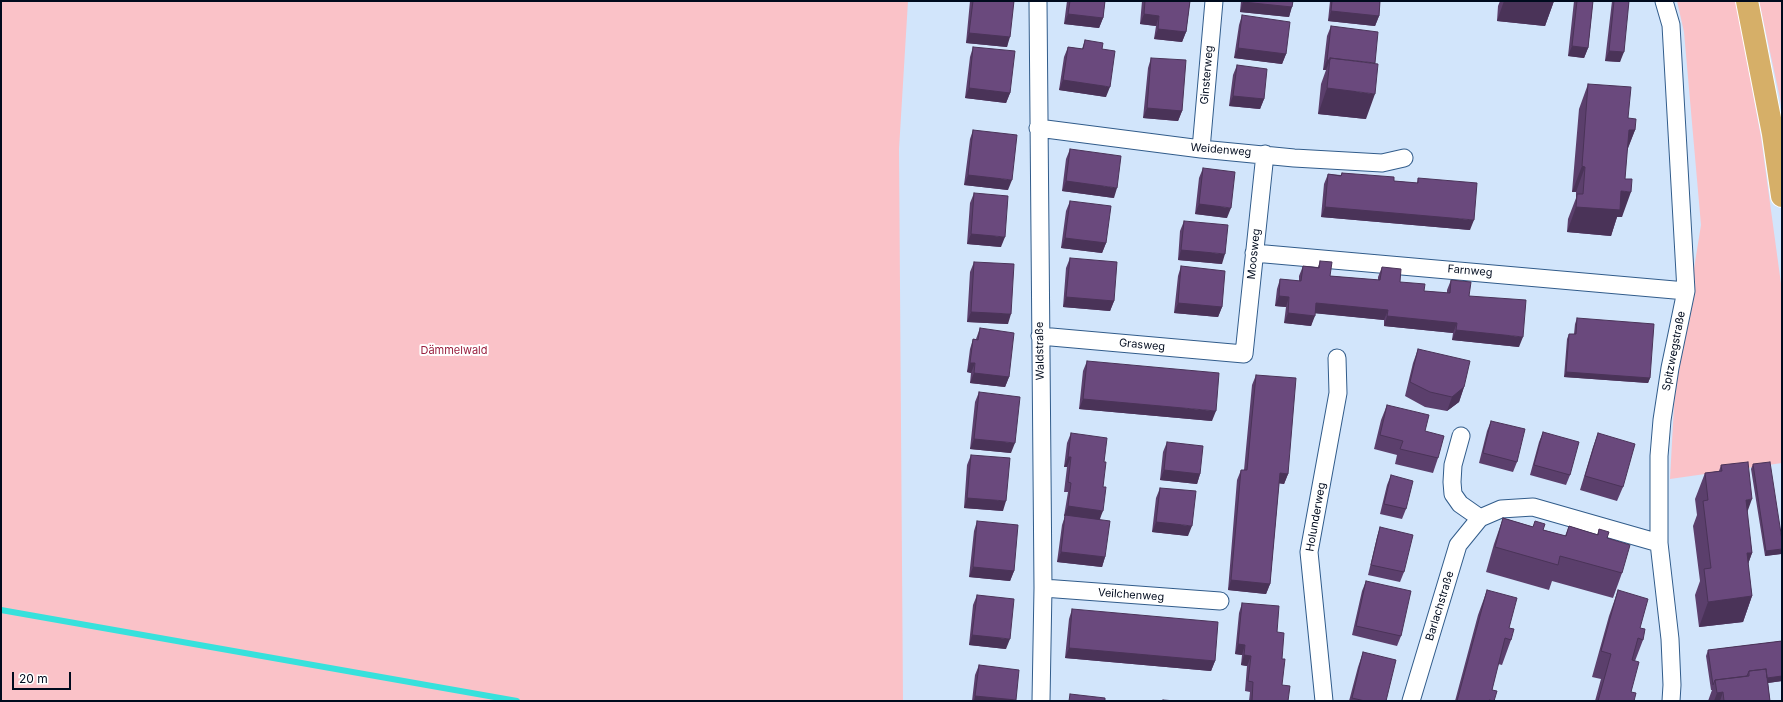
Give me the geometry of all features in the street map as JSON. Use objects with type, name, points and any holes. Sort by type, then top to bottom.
[{"type":"main road","points":[[1747,1],[1773,134],[1782,196]]},
{"type":"street","name":"Waldstraße","points":[[1038,1],[1043,588],[1041,701]]},
{"type":"street","name":"Ginsterweg","points":[[1201,148],[1214,1]]},
{"type":"street","name":"Spitzwegstraße","points":[[1664,1],[1671,33],[1686,291],[1670,368],[1662,420],[1659,456],[1659,543],[1670,639],[1672,685],[1671,701]]},
{"type":"street","name":"Weidenweg","points":[[1038,128],[1294,158],[1382,163],[1404,158]]},
{"type":"street","name":"Moosweg","points":[[1244,354],[1264,154]]},
{"type":"street","name":"Farnweg","points":[[1254,253],[1686,291]]},
{"type":"street","name":"Grasweg","points":[[1040,336],[1244,354]]},
{"type":"street","name":"Holunderweg","points":[[1324,701],[1309,552],[1338,392],[1337,358]]},
{"type":"street","points":[[1461,436],[1453,465],[1452,482],[1454,494],[1460,504],[1480,518]]},
{"type":"street","name":"Barlachstraße","points":[[1411,701],[1458,545],[1480,518],[1501,509],[1533,507],[1659,543]]},
{"type":"street","name":"Veilchenweg","points":[[1043,588],[1220,601]]},
{"type":"green space","name":"Dämmelwald","points":[[1,1],[908,1],[899,149],[903,701],[1,701]]},
{"type":"green space","points":[[1677,1],[1736,1],[1761,137],[1782,291],[1782,463],[1670,479],[1675,387],[1701,225],[1684,32]]},
{"type":"green space","points":[[1759,1],[1782,1],[1782,114],[1780,98]]},
{"type":"building","points":[[973,1],[1014,1],[1010,37],[969,33]]},
{"type":"building","points":[[1070,1],[1105,1],[1103,18],[1068,14]]},
{"type":"building","points":[[1145,1],[1190,1],[1186,32],[1158,29],[1159,16],[1144,14]]},
{"type":"building","points":[[1243,1],[1293,1],[1292,7]]},
{"type":"building","points":[[1332,1],[1380,1],[1379,16],[1331,11]]},
{"type":"building","points":[[1577,1],[1593,1],[1588,48],[1572,46]]},
{"type":"building","points":[[1614,1],[1629,1],[1624,52],[1609,51]]},
{"type":"building","points":[[1242,15],[1290,22],[1286,54],[1238,48]]},
{"type":"building","points":[[1331,26],[1378,32],[1375,63],[1330,58],[1330,60],[1327,60]]},
{"type":"building","points":[[1085,40],[1103,43],[1102,49],[1115,51],[1110,87],[1063,80],[1068,47],[1083,49]]},
{"type":"building","points":[[973,47],[1015,51],[1010,93],[969,88]]},
{"type":"building","points":[[1151,58],[1186,60],[1182,111],[1147,108]]},
{"type":"building","points":[[1330,58],[1378,64],[1375,94],[1327,88]]},
{"type":"building","points":[[1237,65],[1267,69],[1264,99],[1233,96]]},
{"type":"building","points":[[1588,84],[1631,87],[1628,118],[1636,119],[1635,130],[1629,130],[1625,179],[1632,179],[1631,192],[1621,191],[1620,210],[1576,207],[1577,194],[1583,194],[1585,167],[1582,166]]},
{"type":"building","points":[[973,130],[1017,135],[1012,180],[968,175]]},
{"type":"building","points":[[1070,149],[1121,156],[1117,188],[1066,181]]},
{"type":"building","points":[[1203,168],[1235,172],[1231,208],[1199,204]]},
{"type":"building","points":[[1342,173],[1394,177],[1394,181],[1418,183],[1418,178],[1477,183],[1474,220],[1325,207],[1328,174],[1341,176]]},
{"type":"building","points":[[974,193],[1008,196],[1005,237],[971,234]]},
{"type":"building","points":[[1070,201],[1111,206],[1106,243],[1065,238]]},
{"type":"building","points":[[1184,221],[1228,225],[1225,254],[1181,250]]},
{"type":"building","points":[[1070,258],[1117,262],[1114,301],[1066,297]]},
{"type":"building","points":[[1320,261],[1332,262],[1330,276],[1380,280],[1382,267],[1401,269],[1400,282],[1425,284],[1424,291],[1450,293],[1451,280],[1471,282],[1469,296],[1526,300],[1523,337],[1456,330],[1457,323],[1387,316],[1388,310],[1316,303],[1315,316],[1288,313],[1289,297],[1279,296],[1280,279],[1301,281],[1303,266],[1319,268]]},
{"type":"building","points":[[974,262],[1014,264],[1011,314],[971,312]]},
{"type":"building","points":[[1181,266],[1225,271],[1222,307],[1178,303]]},
{"type":"building","points":[[1577,318],[1654,324],[1650,378],[1566,372],[1569,334],[1576,334]]},
{"type":"building","points":[[980,328],[1014,333],[1009,377],[974,373],[975,363],[970,363],[973,339],[978,340]]},
{"type":"building","points":[[1418,349],[1470,361],[1464,387],[1452,397],[1430,392],[1410,382]]},
{"type":"building","points":[[1087,361],[1219,373],[1216,411],[1083,399]]},
{"type":"building","points":[[1256,375],[1296,378],[1288,474],[1280,473],[1270,584],[1231,580],[1241,470],[1247,470]]},
{"type":"building","points":[[979,392],[1020,397],[1015,443],[974,439]]},
{"type":"building","points":[[1387,405],[1429,415],[1425,431],[1444,436],[1438,458],[1400,449],[1403,441],[1380,435]]},
{"type":"building","points":[[1491,421],[1525,429],[1517,462],[1483,453]]},
{"type":"building","points":[[1543,432],[1579,442],[1570,475],[1534,465]]},
{"type":"building","points":[[1071,433],[1107,438],[1103,487],[1106,487],[1103,511],[1068,506],[1071,483],[1068,482],[1071,457],[1068,457]]},
{"type":"building","points":[[1598,433],[1635,444],[1623,487],[1585,476]]},
{"type":"building","points":[[1167,442],[1203,446],[1200,474],[1164,470]]},
{"type":"building","points":[[971,455],[1010,458],[1006,501],[967,498]]},
{"type":"building","points":[[1748,462],[1752,499],[1746,500],[1752,553],[1747,553],[1752,596],[1708,602],[1704,569],[1711,568],[1703,501],[1708,500],[1705,473],[1722,471],[1721,465]]},
{"type":"building","points":[[1770,462],[1782,540],[1782,549],[1766,551],[1753,464]]},
{"type":"building","points":[[1391,475],[1413,481],[1406,509],[1384,504]]},
{"type":"building","points":[[1160,488],[1196,491],[1192,526],[1156,522]]},
{"type":"building","points":[[1065,515],[1110,521],[1105,557],[1061,552]]},
{"type":"building","points":[[1503,518],[1533,527],[1535,521],[1545,524],[1543,530],[1566,536],[1569,526],[1598,535],[1599,529],[1609,532],[1607,538],[1630,545],[1622,573],[1560,556],[1558,565],[1495,547]]},
{"type":"building","points":[[977,521],[1018,525],[1014,571],[973,567]]},
{"type":"building","points":[[1380,527],[1413,535],[1404,572],[1371,565]]},
{"type":"building","points":[[1366,581],[1411,591],[1401,636],[1356,626]]},
{"type":"building","points":[[1487,590],[1517,598],[1509,628],[1514,629],[1511,640],[1505,638],[1492,690],[1497,691],[1494,701],[1457,701]]},
{"type":"building","points":[[1618,590],[1648,599],[1640,628],[1645,629],[1643,640],[1638,638],[1632,660],[1639,662],[1631,692],[1636,693],[1634,701],[1598,701],[1611,654],[1601,651]]},
{"type":"building","points":[[977,595],[1014,599],[1010,639],[972,635]]},
{"type":"building","points":[[1242,603],[1279,606],[1277,632],[1284,633],[1282,659],[1285,659],[1282,685],[1290,686],[1288,701],[1252,701],[1253,682],[1248,681],[1251,656],[1244,655],[1245,645],[1238,644]]},
{"type":"building","points":[[1072,609],[1218,622],[1215,661],[1069,648]]},
{"type":"building","points":[[1782,641],[1782,676],[1767,678],[1766,669],[1749,671],[1747,676],[1715,680],[1713,685],[1708,650]]},
{"type":"building","points":[[1363,652],[1396,660],[1386,701],[1365,701],[1352,698]]},
{"type":"building","points":[[979,665],[1019,670],[1016,700],[975,696]]},
{"type":"building","points":[[1766,669],[1770,701],[1724,701],[1723,692],[1717,693],[1715,680],[1749,676],[1749,671]]},
{"type":"building","points":[[1070,694],[1105,698],[1105,701],[1069,701]]},
{"type":"waterway","points":[[1,610],[517,701]]}]
